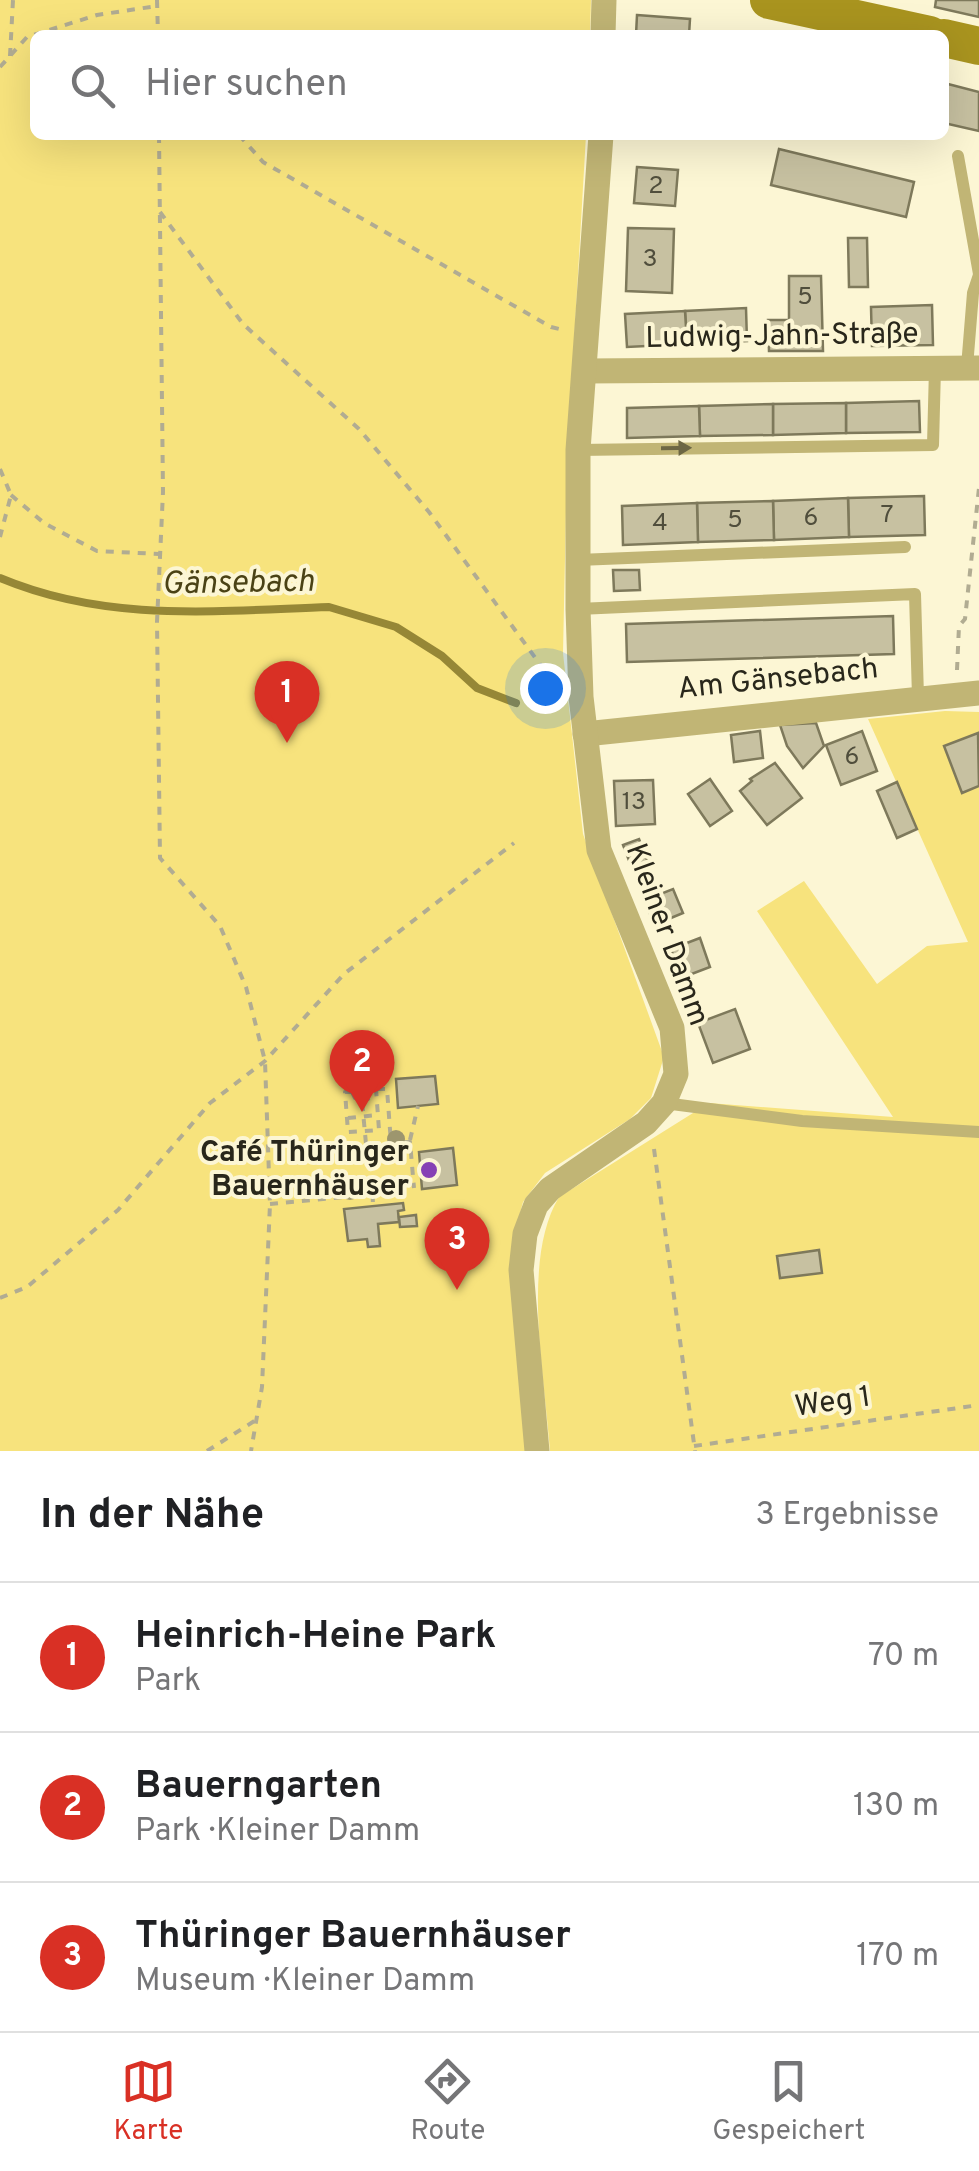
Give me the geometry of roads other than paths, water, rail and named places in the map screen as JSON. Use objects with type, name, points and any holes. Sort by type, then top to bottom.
[{"type":"street","points":[[603,30],[604,0]]},
{"type":"street","points":[[768,0],[907,30]]},
{"type":"street","points":[[949,39],[979,46]]},
{"type":"street","name":"Kleiner Damm","points":[[536,1451],[522,1270],[525,1234],[536,1204],[550,1189],[646,1124],[664,1102],[676,1074],[672,1028],[599,850],[581,698],[578,450],[602,140]]},
{"type":"street","name":"Ludwig-Jahn-Straße","points":[[585,371],[973,367]]},
{"type":"street","name":"Am Gänsebach","points":[[584,734],[967,694]]},
{"type":"lane","points":[[958,156],[979,274],[973,293],[973,367]]},
{"type":"lane","points":[[578,450],[933,444],[936,368]]},
{"type":"lane","points":[[578,560],[905,547]]},
{"type":"lane","points":[[578,609],[916,594],[918,697]]},
{"type":"lane","points":[[664,1102],[802,1121],[979,1132]]},
{"type":"waterway","name":"Gänsebach","points":[[0,578],[40,592],[121,608],[203,611],[329,607],[396,627],[442,656],[477,688],[516,703]]},
{"type":"place","name":"Heinrich-Heine Park","points":[[287,743]]},
{"type":"place","name":"Bauerngarten","points":[[362,1112]]},
{"type":"place","name":"Café Thüringer Bauernhäuser","points":[[429,1170]]},
{"type":"place","name":"Thüringer Bauernhäuser","points":[[457,1290]]}]
